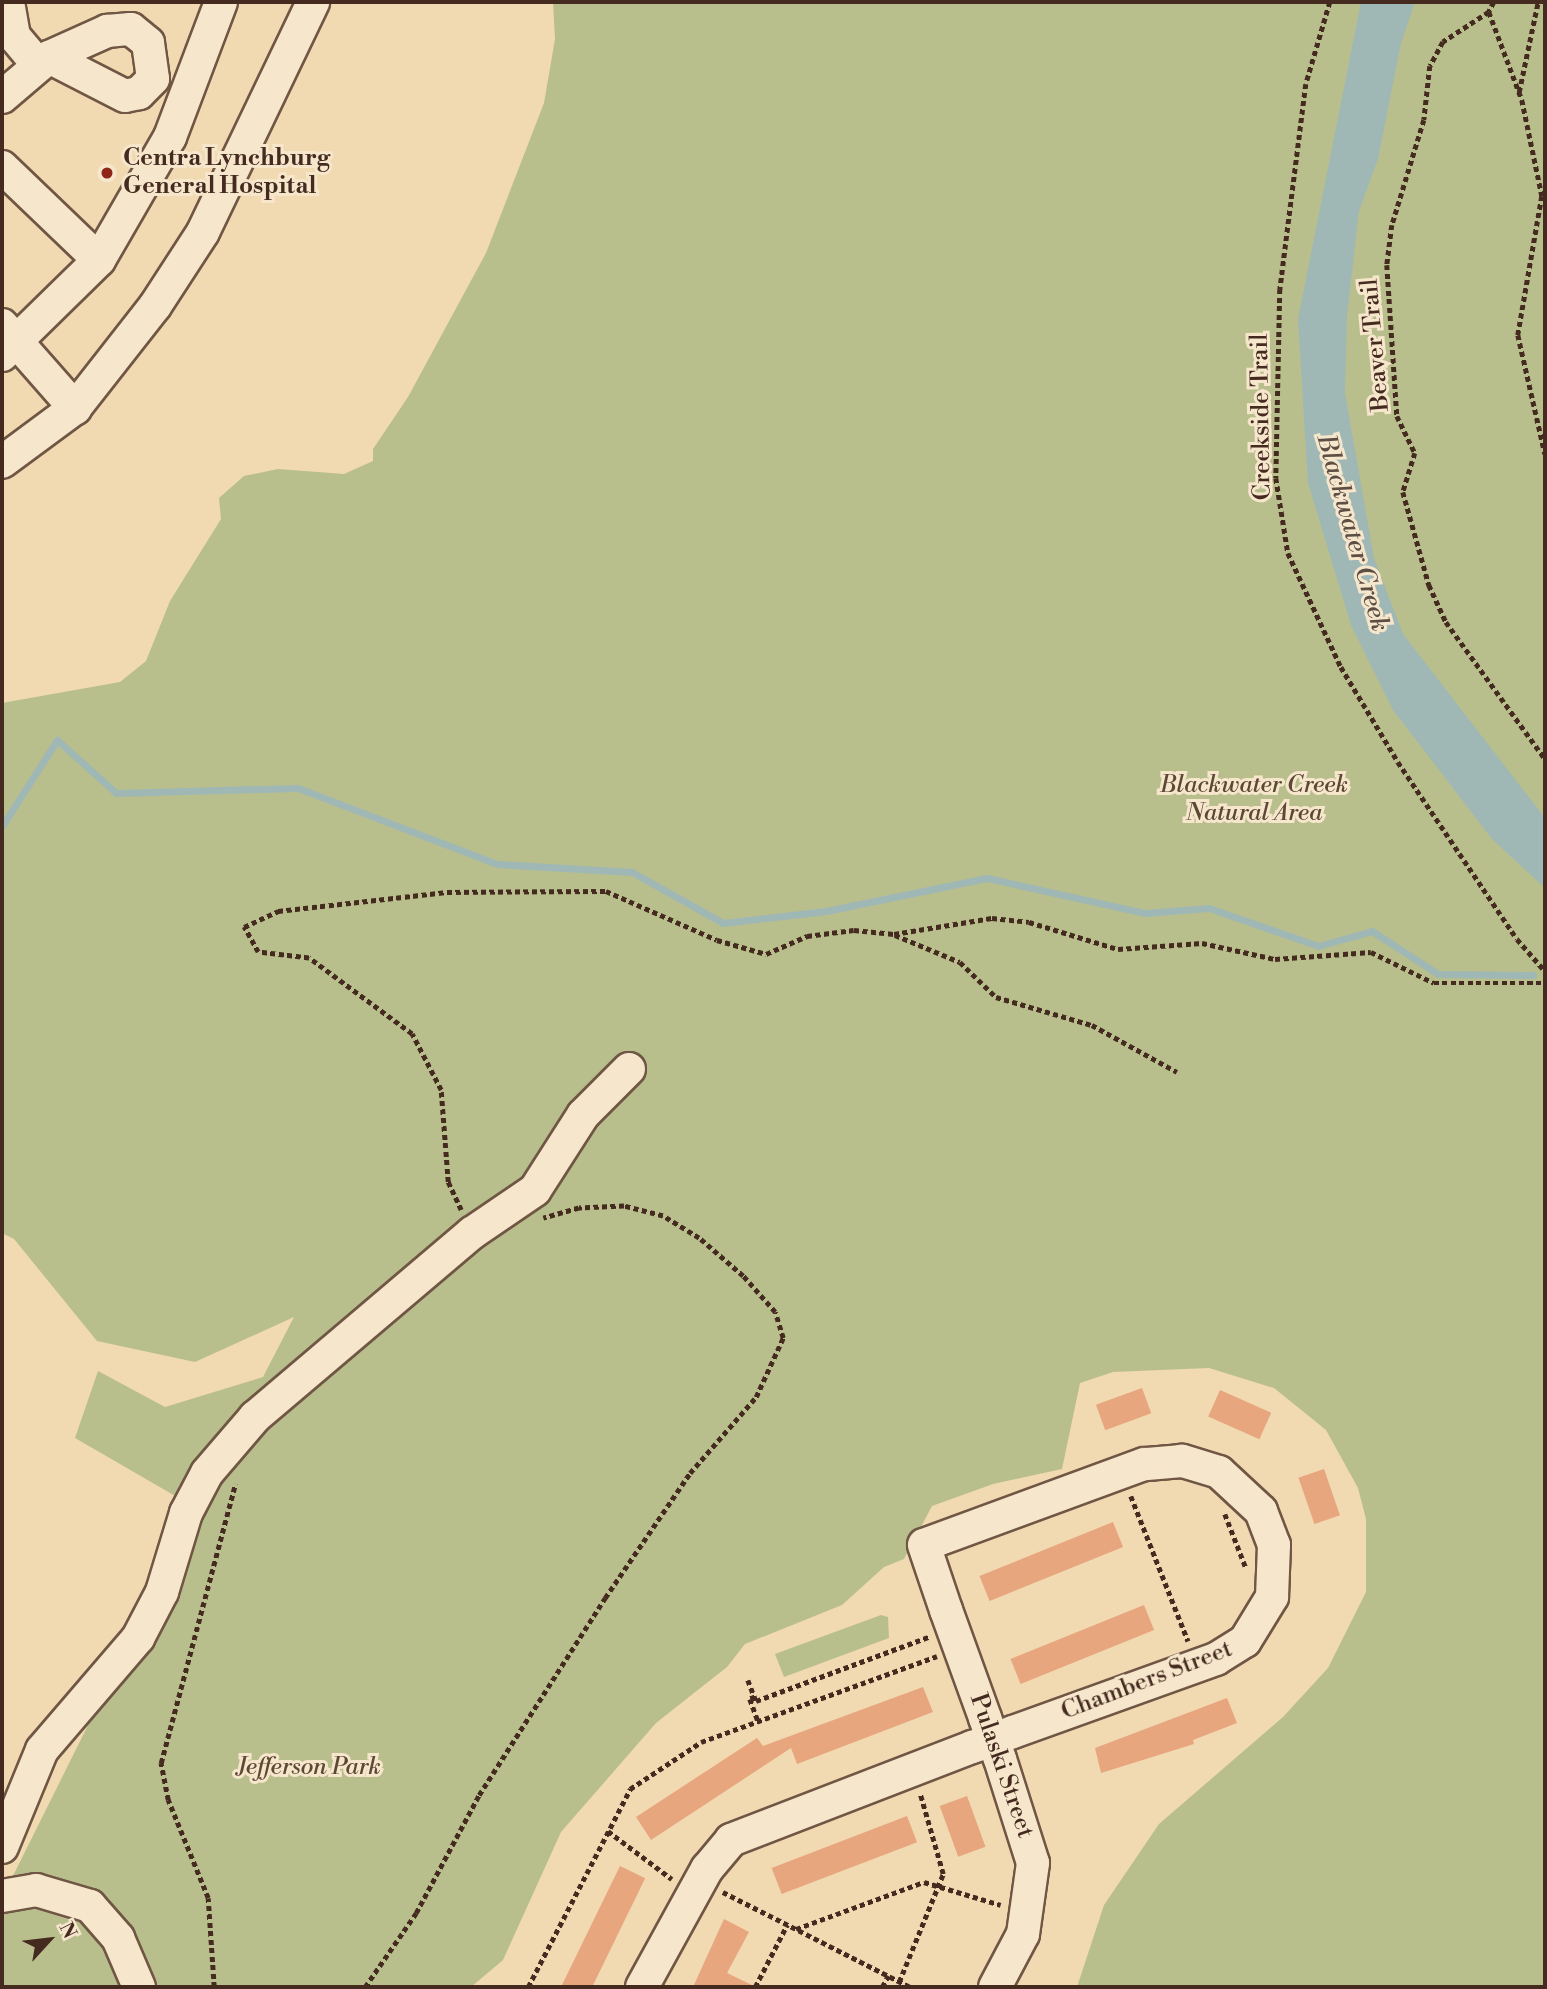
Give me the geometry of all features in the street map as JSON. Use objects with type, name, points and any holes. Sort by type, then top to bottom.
[{"type":"street","points":[[2,97],[44,61],[14,36],[8,2]]},
{"type":"street","points":[[75,408],[7,341],[99,260],[170,137],[221,2]]},
{"type":"street","points":[[2,461],[75,408],[106,375],[203,232],[313,2]]},
{"type":"street","points":[[2,167],[99,260]]},
{"type":"street","points":[[2,1847],[42,1750],[138,1637],[162,1591],[186,1513],[207,1473],[255,1417],[472,1233],[536,1190],[583,1115],[629,1069]]},
{"type":"street","name":"Chambers Street","points":[[642,1987],[707,1869],[731,1840],[1231,1652],[1256,1628],[1272,1597],[1277,1562],[1270,1528],[1249,1495],[1227,1477],[1201,1465],[1163,1461],[924,1545]]},
{"type":"street","name":"Pulaski Street","points":[[924,1545],[1033,1863],[1023,1934],[995,1987]]},
{"type":"street","points":[[2,1896],[36,1890],[90,1906],[118,1938],[139,1987]]},
{"type":"path","name":"Creekside Trail","points":[[1329,2],[1306,84],[1280,289],[1276,478],[1288,553],[1340,667],[1398,762],[1517,939],[1545,971]]},
{"type":"path","points":[[1494,2],[1489,12],[1518,92],[1542,196],[1518,335],[1545,454]]},
{"type":"path","points":[[1518,92],[1538,2]]},
{"type":"path","name":"Beaver Trail","points":[[1489,12],[1443,42],[1430,66],[1424,120],[1392,225],[1387,265],[1397,416],[1415,453],[1403,492],[1429,584],[1446,622],[1545,760]]},
{"type":"path","points":[[460,1208],[448,1182],[441,1090],[412,1034],[309,958],[258,952],[244,927],[278,911],[447,892],[606,891],[717,940],[766,954],[807,936],[854,930],[894,934],[992,918],[1029,922],[1118,949],[1202,943],[1275,959],[1371,952],[1434,983],[1545,983]]},
{"type":"path","points":[[894,934],[960,962],[996,997],[1092,1025],[1177,1072]]},
{"type":"path","points":[[365,1987],[416,1913],[479,1795],[605,1598],[690,1473],[757,1397],[783,1338],[775,1311],[743,1276],[699,1238],[663,1216],[624,1206],[579,1208],[537,1220]]},
{"type":"path","points":[[214,1987],[208,1898],[168,1800],[161,1763],[200,1629],[226,1503],[241,1471]]},
{"type":"path","points":[[1128,1489],[1189,1644]]},
{"type":"path","points":[[1222,1507],[1248,1573],[1259,1574]]},
{"type":"path","points":[[748,1680],[756,1701],[934,1634]]},
{"type":"path","points":[[528,1987],[630,1789],[701,1742],[941,1654]]},
{"type":"path","points":[[755,1697],[750,1699],[758,1721]]},
{"type":"path","points":[[899,1982],[943,1874],[918,1785]]},
{"type":"path","points":[[608,1831],[674,1880]]},
{"type":"path","points":[[796,1929],[924,1882],[965,1897],[988,1897],[1001,1905],[1013,1899]]},
{"type":"path","points":[[713,1887],[910,1987]]},
{"type":"path","points":[[755,1987],[787,1925]]},
{"type":"path","points":[[882,1987],[888,1976]]},
{"type":"green space","points":[[553,2],[1545,2],[1545,1987],[1077,1987],[1104,1905],[1159,1824],[1283,1717],[1328,1668],[1366,1592],[1366,1519],[1358,1488],[1326,1430],[1274,1388],[1209,1368],[1113,1372],[1080,1383],[1062,1469],[993,1484],[932,1506],[904,1559],[884,1567],[842,1605],[745,1644],[727,1667],[656,1723],[561,1832],[503,1960],[471,1987],[2,1987],[2,1898],[196,1508],[75,1438],[98,1371],[165,1407],[263,1377],[294,1317],[195,1362],[97,1341],[14,1239],[2,1233],[2,703],[120,682],[146,661],[170,601],[221,519],[219,498],[244,476],[278,469],[344,474],[373,461],[373,449],[408,397],[486,253],[544,103],[555,39]]},
{"type":"green space","points":[[881,1615],[888,1617],[889,1638],[784,1677],[775,1654]]},
{"type":"water","name":"Blackwater Creek","points":[[1361,2],[1415,2],[1401,43],[1378,159],[1359,211],[1347,316],[1345,393],[1374,558],[1403,634],[1545,818],[1545,888],[1492,839],[1393,710],[1351,625],[1308,483],[1298,319]]},
{"type":"building","points":[[1142,1388],[1151,1413],[1105,1430],[1096,1405]]},
{"type":"building","points":[[1220,1390],[1271,1413],[1259,1439],[1208,1416]]},
{"type":"building","points":[[1324,1469],[1340,1515],[1314,1524],[1298,1478]]},
{"type":"building","points":[[1113,1522],[1123,1547],[990,1601],[979,1576]]},
{"type":"building","points":[[1144,1605],[1154,1630],[1021,1684],[1010,1659]]},
{"type":"building","points":[[923,1687],[933,1712],[797,1764],[791,1748],[651,1840],[636,1817],[757,1738],[763,1746]]},
{"type":"building","points":[[1227,1698],[1237,1723],[1193,1740],[1194,1744],[1101,1773],[1095,1748]]},
{"type":"building","points":[[967,1796],[985,1847],[958,1857],[940,1806]]},
{"type":"building","points":[[907,1816],[917,1842],[782,1894],[772,1868]]},
{"type":"building","points":[[620,1866],[645,1878],[592,1987],[561,1987]]},
{"type":"building","points":[[724,1919],[749,1932],[727,1973],[756,1987],[693,1987]]},
{"type":"waterway","points":[[2,826],[57,740],[116,793],[298,788],[497,864],[632,872],[723,923],[826,911],[987,878],[1145,913],[1209,908],[1318,946],[1372,931],[1438,974],[1533,975]]},
{"type":"place","name":"Centra Lynchburg General Hospital","points":[[107,173]]},
{"type":"park label","name":"Blackwater Creek Natural Area","points":[[1254,800]]},
{"type":"park label","name":"Jefferson Park","points":[[309,1768]]}]
